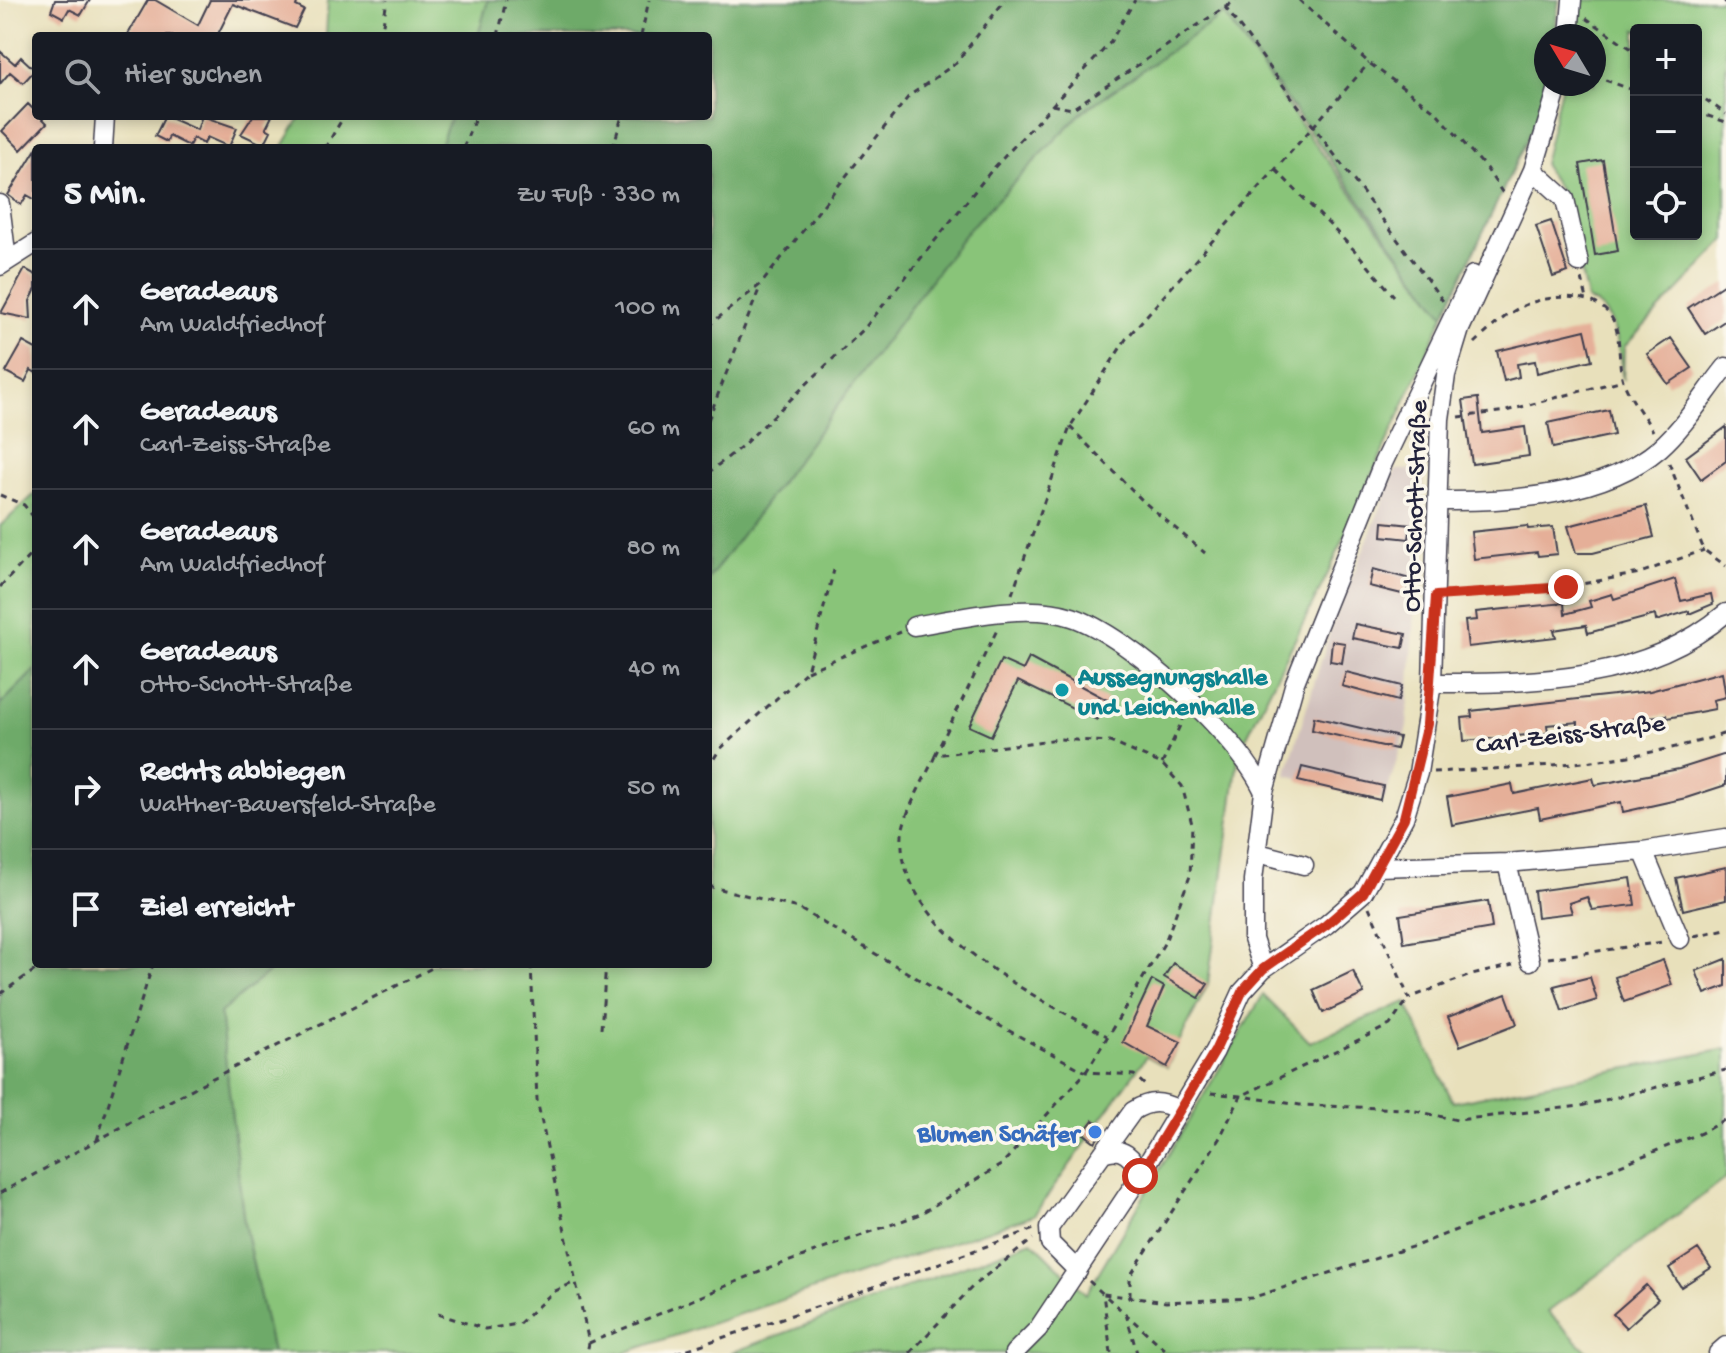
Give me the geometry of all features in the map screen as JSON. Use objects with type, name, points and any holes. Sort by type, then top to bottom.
[{"type":"street","points":[[1570,24],[1571,4]]},
{"type":"street","name":"Otto-Schott-Straße","points":[[1378,867],[1404,818],[1418,773],[1432,683],[1440,419],[1446,375],[1460,329],[1533,170],[1555,96]]},
{"type":"street","points":[[103,144],[105,120]]},
{"type":"street","points":[[1533,170],[1565,199],[1579,263]]},
{"type":"street","points":[[0,204],[4,263],[32,246]]},
{"type":"street","points":[[1263,969],[1253,939],[1253,880],[1264,792],[1295,682],[1383,463],[1475,271],[1491,256]]},
{"type":"street","points":[[1439,501],[1495,502],[1547,496],[1640,463],[1663,446],[1726,367]]},
{"type":"street","points":[[914,626],[1007,610],[1072,617],[1143,657],[1239,752],[1264,792]]},
{"type":"street","points":[[1432,683],[1546,681],[1599,674],[1698,637],[1726,613]]},
{"type":"street","points":[[1014,1353],[1038,1329],[1140,1176],[1215,1051],[1242,992],[1263,969],[1326,925],[1363,893],[1378,867],[1507,863],[1643,851],[1726,838]]},
{"type":"street","points":[[1643,851],[1680,939]]},
{"type":"street","points":[[1258,853],[1304,865]]},
{"type":"street","points":[[1507,863],[1530,961]]},
{"type":"street","points":[[1078,1271],[1050,1243],[1049,1228],[1133,1111],[1144,1104],[1161,1101],[1179,1110]]},
{"type":"street","points":[[1103,1153],[1113,1149],[1126,1153],[1136,1163],[1140,1176]]},
{"type":"street","points":[[1718,1353],[1726,1346]]},
{"type":"path","points":[[382,32],[387,0]]},
{"type":"path","points":[[499,32],[506,0]]},
{"type":"path","points":[[642,32],[649,0]]},
{"type":"path","points":[[712,323],[761,284],[909,96],[956,63],[1005,0]]},
{"type":"path","points":[[712,470],[742,446],[864,329],[991,171],[1109,44],[1135,0]]},
{"type":"path","points":[[1052,105],[1072,109],[1236,0]]},
{"type":"path","points":[[1299,0],[1369,63],[1436,112],[1486,168],[1514,207]]},
{"type":"path","points":[[1571,4],[1630,48]]},
{"type":"path","points":[[1225,7],[1453,314]]},
{"type":"path","points":[[1107,1036],[1009,981],[965,947],[919,900],[902,863],[902,832],[935,755],[1007,610],[1070,427],[1126,339],[1369,63]]},
{"type":"path","points":[[1606,80],[1630,89]]},
{"type":"path","points":[[1700,96],[1726,114]]},
{"type":"path","points":[[1702,114],[1726,122]]},
{"type":"path","points":[[327,144],[342,120]]},
{"type":"path","points":[[465,144],[474,120]]},
{"type":"path","points":[[614,144],[621,120]]},
{"type":"path","points":[[1276,170],[1358,254],[1394,296]]},
{"type":"path","points":[[1579,263],[1587,299]]},
{"type":"path","points":[[712,410],[761,284]]},
{"type":"path","points":[[1467,351],[1501,319],[1529,303],[1556,298],[1587,299],[1605,309],[1614,323],[1623,380],[1663,446],[1704,550],[1726,566]]},
{"type":"path","points":[[1440,419],[1506,411],[1623,380]]},
{"type":"path","points":[[1070,427],[1144,502],[1205,553]]},
{"type":"path","points":[[0,495],[24,505],[32,515]]},
{"type":"path","points":[[1436,596],[1566,587],[1640,573],[1704,550]]},
{"type":"path","points":[[0,587],[32,553]]},
{"type":"path","points":[[807,671],[834,570]]},
{"type":"path","points":[[0,580],[10,577]]},
{"type":"path","points":[[712,762],[719,750],[807,671],[914,626]]},
{"type":"path","points":[[1162,764],[1190,703]]},
{"type":"path","name":"Carl-Zeiss-Straße","points":[[1418,773],[1535,766],[1648,752],[1726,733]]},
{"type":"path","points":[[589,1343],[762,1271],[918,1215],[1001,1165],[1086,1072],[1165,942],[1190,876],[1192,824],[1182,786],[1162,764],[1110,742],[1059,739],[935,755]]},
{"type":"path","points":[[712,887],[798,908],[974,1012],[1086,1072],[1134,1075],[1161,1101]]},
{"type":"path","points":[[0,994],[38,968]]},
{"type":"path","points":[[97,1140],[152,968]]},
{"type":"path","points":[[0,1193],[432,968]]},
{"type":"path","points":[[531,968],[537,1100],[589,1343],[587,1353]]},
{"type":"path","points":[[601,1029],[606,968]]},
{"type":"path","points":[[1130,1297],[1130,1276],[1219,1139],[1241,1096],[1390,1025],[1409,998]]},
{"type":"path","points":[[1191,1090],[1300,1105],[1406,1109],[1457,1120],[1581,1106],[1726,1070]]},
{"type":"path","points":[[1103,1294],[1166,1302],[1251,1298],[1341,1272],[1418,1245],[1701,1133],[1726,1119]]},
{"type":"path","points":[[676,1353],[846,1297],[1028,1229],[1049,1228]]},
{"type":"path","points":[[910,1353],[974,1285],[1016,1250],[1049,1228]]},
{"type":"path","points":[[1078,1271],[1169,1353]]},
{"type":"path","points":[[438,1314],[485,1329],[519,1324],[553,1292],[575,1282]]},
{"type":"path","points":[[1103,1294],[1111,1353]]},
{"type":"path","points":[[1126,1314],[1137,1353]]},
{"type":"shaded area","points":[[1425,469],[1407,727],[1385,799],[1286,775],[1330,632],[1396,470]]},
{"type":"green space","points":[[328,0],[488,0],[479,32],[326,32]]},
{"type":"green space","points":[[488,0],[1559,0],[1556,24],[1534,24],[1534,96],[1544,96],[1544,103],[1444,315],[1224,14],[1082,112],[967,231],[712,575],[712,144],[440,144],[450,120],[712,120],[712,32],[479,32]]},
{"type":"green space","points":[[1575,0],[1726,0],[1726,240],[1624,347],[1623,380],[1616,333],[1606,313],[1587,299],[1565,199],[1543,164],[1559,96],[1606,96],[1606,24],[1573,24]]},
{"type":"green space","points":[[1224,14],[1306,132],[1444,315],[1331,567],[1239,752],[1208,984],[1167,1067],[1147,1056],[1098,1123],[1093,1120],[1084,1133],[1089,1138],[1034,1215],[624,1353],[272,1353],[244,1223],[220,1012],[273,968],[712,968],[712,575],[967,231],[1082,112]]},
{"type":"green space","points":[[299,120],[450,120],[440,144],[284,144]]},
{"type":"green space","points":[[32,497],[32,673],[0,705],[0,526]]},
{"type":"green space","points":[[32,673],[32,968],[273,968],[220,1013],[244,1223],[272,1353],[0,1353],[0,705]]},
{"type":"green space","points":[[1263,995],[1310,1042],[1406,1002],[1453,1102],[1726,1049],[1726,1178],[1548,1312],[1589,1353],[731,1353],[1032,1241],[1086,1294]]},
{"type":"building","points":[[55,0],[90,0],[81,15],[69,9],[64,18],[51,11]]},
{"type":"building","points":[[148,0],[155,0],[198,25],[210,0],[298,0],[296,6],[304,10],[295,28],[233,4],[219,32],[129,32]]},
{"type":"building","points":[[0,51],[15,64],[21,57],[32,67],[32,73],[23,83],[10,72],[0,84]]},
{"type":"building","points":[[28,104],[32,108],[32,120],[47,123],[21,150],[2,131]]},
{"type":"building","points":[[163,120],[174,120],[197,130],[201,120],[214,120],[237,128],[230,144],[207,137],[204,144],[193,138],[190,144],[185,144],[169,136],[167,142],[155,136]]},
{"type":"building","points":[[250,120],[270,120],[266,128],[271,131],[264,144],[241,134]]},
{"type":"building","points":[[32,156],[32,198],[27,195],[21,205],[8,195]]},
{"type":"building","points":[[1603,160],[1618,251],[1595,255],[1580,164]]},
{"type":"building","points":[[1551,221],[1568,272],[1553,277],[1536,226]]},
{"type":"building","points":[[25,269],[32,273],[31,319],[1,313]]},
{"type":"building","points":[[1726,283],[1726,320],[1705,334],[1688,308]]},
{"type":"building","points":[[1585,330],[1592,360],[1537,373],[1535,361],[1517,364],[1519,377],[1504,381],[1497,351]]},
{"type":"building","points":[[1671,338],[1692,368],[1668,384],[1647,354]]},
{"type":"building","points":[[23,342],[32,347],[32,371],[25,382],[6,372]]},
{"type":"building","points":[[1478,398],[1482,433],[1525,427],[1529,456],[1472,464],[1463,400]]},
{"type":"building","points":[[1609,410],[1614,435],[1553,448],[1548,423]]},
{"type":"building","points":[[1726,427],[1726,461],[1701,479],[1686,457]]},
{"type":"building","points":[[1646,506],[1654,537],[1593,553],[1576,553],[1568,526]]},
{"type":"building","points":[[1383,522],[1411,525],[1409,539],[1382,536]]},
{"type":"building","points":[[1527,526],[1528,529],[1553,527],[1557,554],[1538,556],[1537,552],[1474,559],[1471,532]]},
{"type":"building","points":[[1373,569],[1410,579],[1406,595],[1369,586]]},
{"type":"building","points":[[1675,579],[1681,601],[1711,594],[1713,604],[1689,614],[1689,611],[1656,621],[1655,615],[1588,633],[1586,625],[1554,630],[1556,637],[1468,647],[1465,621],[1477,620],[1476,612],[1564,603],[1565,614],[1591,607],[1589,601],[1612,594],[1614,599]]},
{"type":"building","points":[[1355,624],[1406,634],[1403,648],[1352,638]]},
{"type":"building","points":[[1332,641],[1345,643],[1342,663],[1330,661]]},
{"type":"building","name":"Aussegnungshalle und Leichenhalle","points":[[1029,658],[1107,700],[1097,720],[1018,681],[991,736],[969,726],[1001,660],[1023,670]]},
{"type":"building","points":[[1346,672],[1402,686],[1398,701],[1342,686]]},
{"type":"building","points":[[1722,672],[1726,697],[1713,700],[1715,709],[1667,718],[1666,715],[1632,719],[1632,726],[1578,731],[1578,722],[1547,725],[1548,733],[1464,741],[1462,718],[1472,717],[1471,711],[1650,691]]},
{"type":"building","points":[[1314,717],[1399,737],[1396,749],[1312,730]]},
{"type":"building","points":[[1726,754],[1726,785],[1686,798],[1623,812],[1621,802],[1540,819],[1538,808],[1452,825],[1447,797],[1512,784],[1514,794],[1593,778],[1595,785],[1679,769]]},
{"type":"building","points":[[1302,767],[1383,786],[1380,800],[1298,781]]},
{"type":"building","points":[[1726,867],[1726,900],[1683,910],[1676,878]]},
{"type":"building","points":[[1631,878],[1635,905],[1592,910],[1587,897],[1569,903],[1572,913],[1537,917],[1534,891]]},
{"type":"building","points":[[1488,901],[1492,928],[1404,943],[1400,915]]},
{"type":"building","points":[[1726,959],[1726,986],[1705,994],[1696,971]]},
{"type":"building","points":[[1663,960],[1672,985],[1624,1002],[1615,977]]},
{"type":"building","points":[[1173,963],[1208,984],[1199,998],[1164,977]]},
{"type":"building","points":[[1353,971],[1364,994],[1323,1013],[1313,990]]},
{"type":"building","points":[[1590,977],[1597,1000],[1562,1011],[1554,986]]},
{"type":"building","points":[[1152,980],[1164,987],[1147,1026],[1181,1042],[1167,1067],[1123,1042]]},
{"type":"building","points":[[1506,994],[1517,1024],[1460,1046],[1448,1017]]},
{"type":"building","points":[[1093,1120],[1105,1128],[1095,1142],[1083,1133]]},
{"type":"building","points":[[1698,1249],[1711,1268],[1681,1287],[1669,1268]]},
{"type":"building","points":[[1646,1285],[1658,1299],[1626,1328],[1613,1314]]},
{"type":"place","name":"Aussegnungshalle und Leichenhalle","points":[[1062,690]]},
{"type":"place","name":"Blumen Schäfer","points":[[1095,1132]]},
{"type":"route","points":[[1140,1176],[1215,1051],[1242,992],[1263,969],[1326,925],[1363,893],[1404,818],[1418,773],[1427,724],[1436,596],[1566,587]]}]
